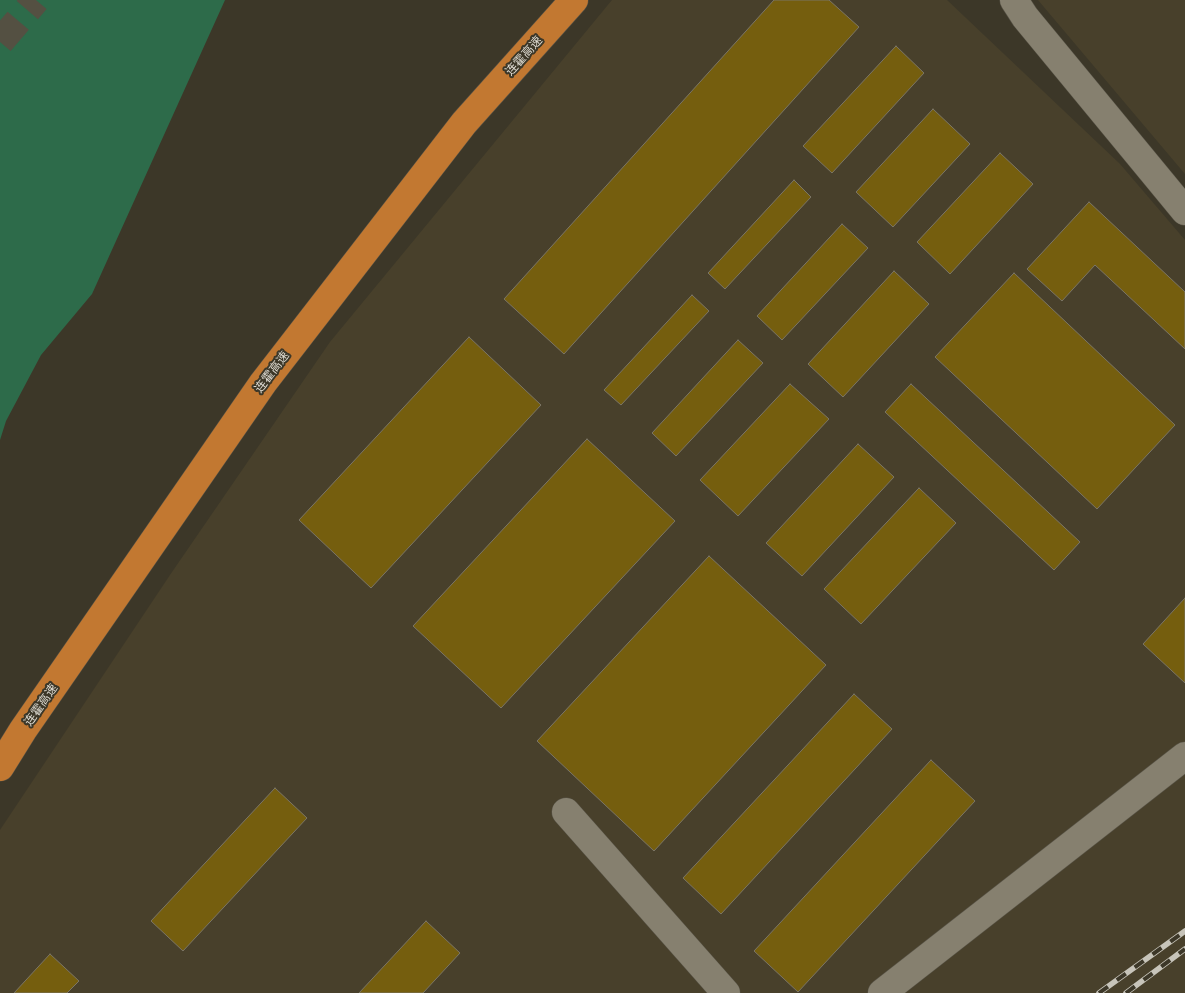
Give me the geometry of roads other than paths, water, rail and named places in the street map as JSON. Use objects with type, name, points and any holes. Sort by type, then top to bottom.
[{"type":"highway","name":"连霍高速","points":[[0,767],[23,730],[263,383],[464,123],[574,0]]},
{"type":"street","points":[[1014,0],[1025,17],[1185,211]]},
{"type":"street","points":[[882,993],[1185,756]]},
{"type":"street","points":[[566,812],[726,993]]},
{"type":"tunnel","points":[[0,42],[36,0]]},
{"type":"railway","points":[[1099,993],[1185,931]]},
{"type":"railway","points":[[1126,993],[1185,949]]}]
